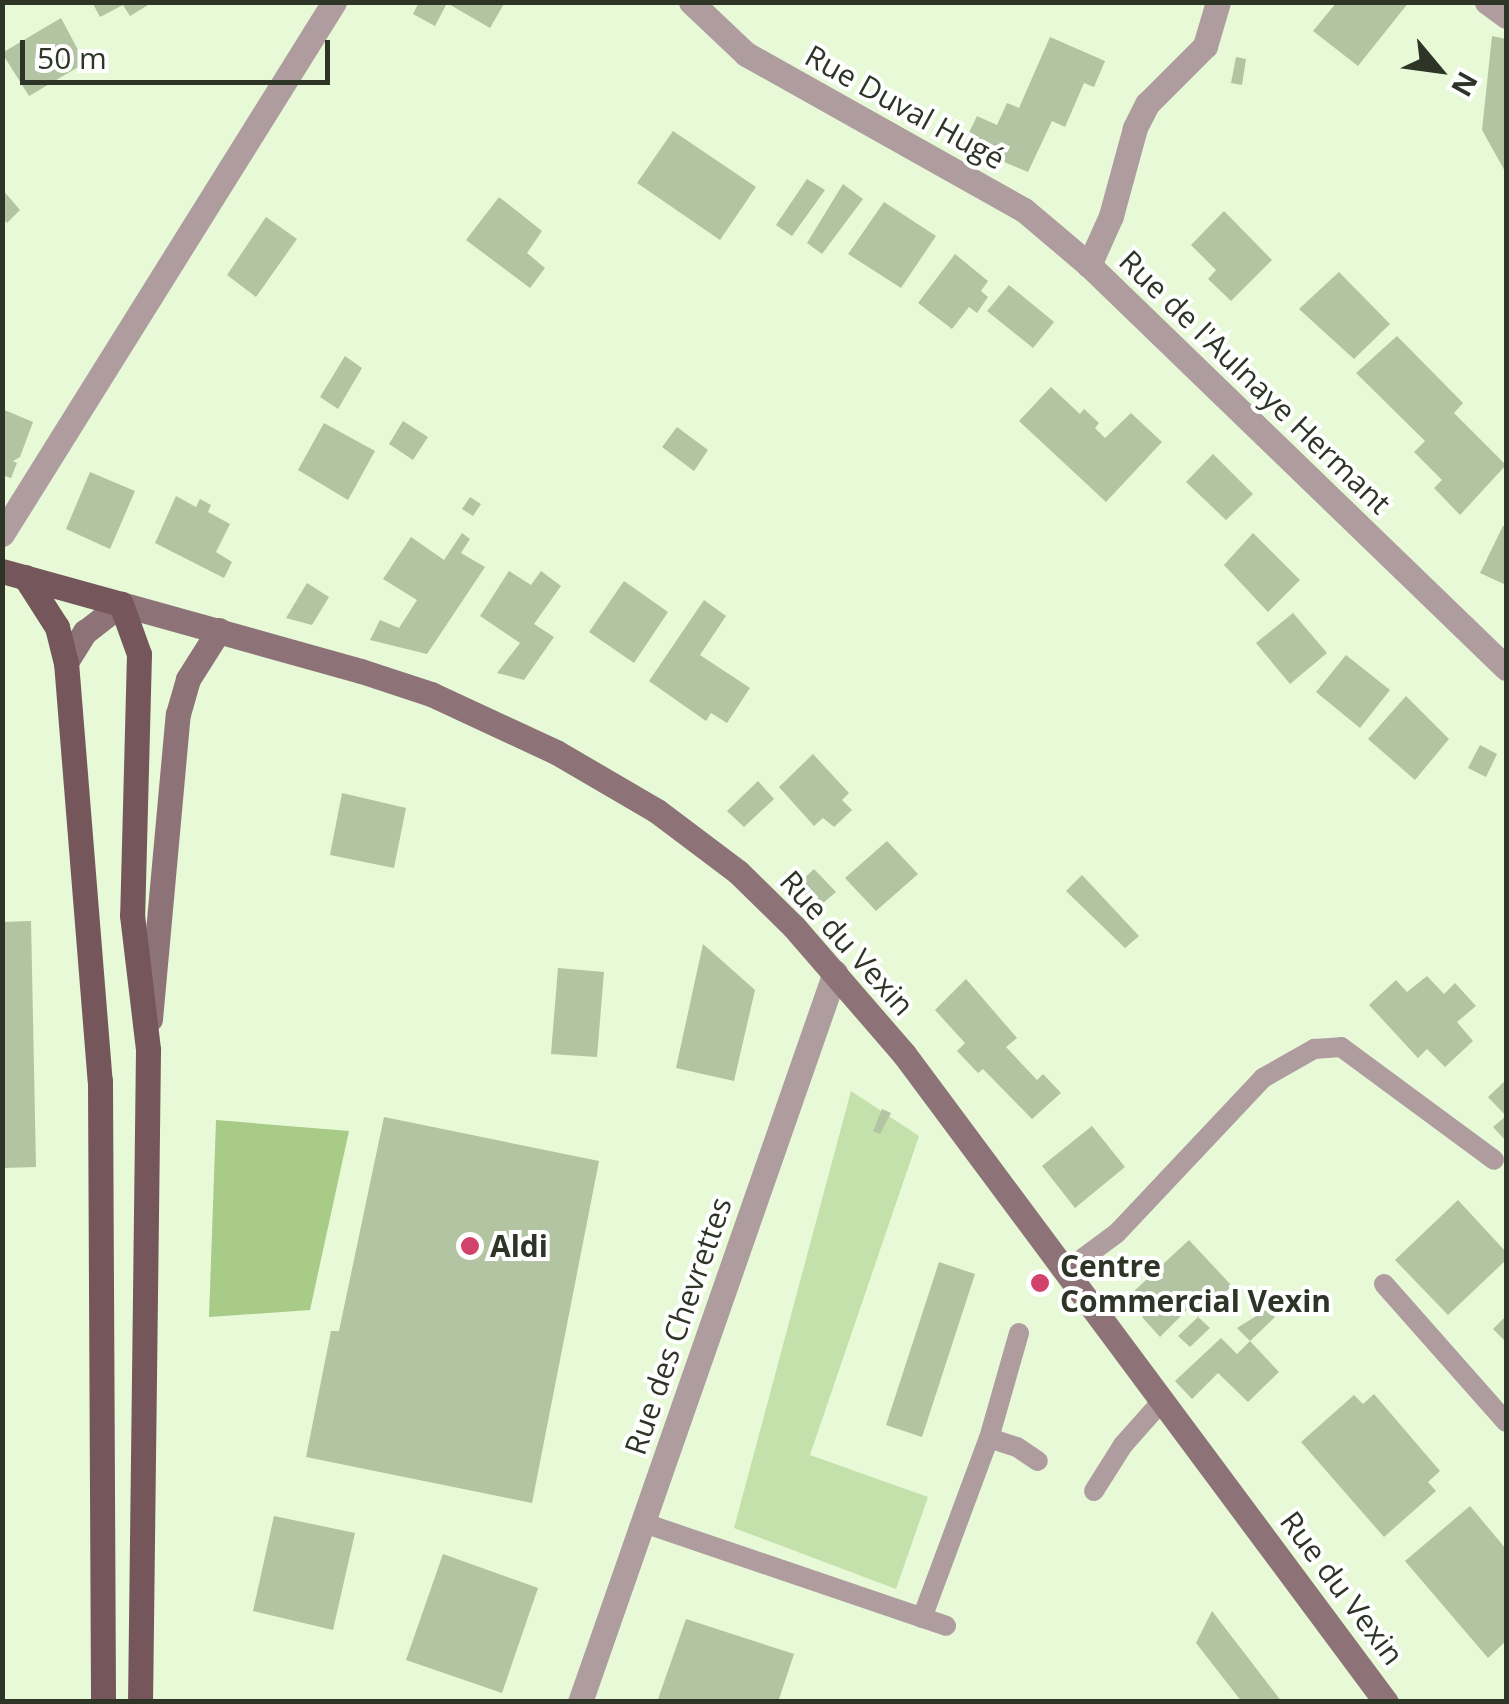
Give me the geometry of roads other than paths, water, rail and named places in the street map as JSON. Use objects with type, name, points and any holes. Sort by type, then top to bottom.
[{"type":"main road","name":"Rue du Vexin","points":[[14,574],[220,630],[430,694],[556,752],[656,810],[738,872],[835,972],[904,1054],[1386,1702]]},
{"type":"main road","points":[[14,574],[57,627],[66,662],[100,1081],[103,1702]]},
{"type":"main road","points":[[66,662],[85,632],[120,604],[139,654],[132,915],[148,1050]]},
{"type":"main road","points":[[140,1702],[148,1050],[178,714],[188,680],[220,630]]},
{"type":"street","points":[[2,534],[334,2]]},
{"type":"street","name":"Rue Duval Hugé","points":[[691,2],[746,54],[1024,210],[1090,265]]},
{"type":"street","name":"Rue de l'Aulnaye Hermant","points":[[1218,2],[1205,46],[1148,104],[1135,128],[1111,216],[1090,265],[1506,668]]},
{"type":"street","points":[[1487,2],[1506,16]]},
{"type":"street","name":"Rue des Chevrettes","points":[[580,1702],[835,972]]},
{"type":"lane","points":[[1067,1270],[1116,1234],[1263,1078],[1314,1049],[1341,1047],[1494,1160]]},
{"type":"lane","points":[[1384,1284],[1506,1422]]},
{"type":"lane","points":[[922,1618],[990,1438],[1018,1334]]},
{"type":"lane","points":[[1094,1491],[1124,1446],[1162,1401]]},
{"type":"lane","points":[[990,1438],[1038,1461]]},
{"type":"lane","points":[[644,1523],[946,1626]]},
{"type":"place","name":"Aldi","points":[[470,1246]]},
{"type":"place","name":"Centre Commercial Vexin","points":[[1040,1283]]}]
